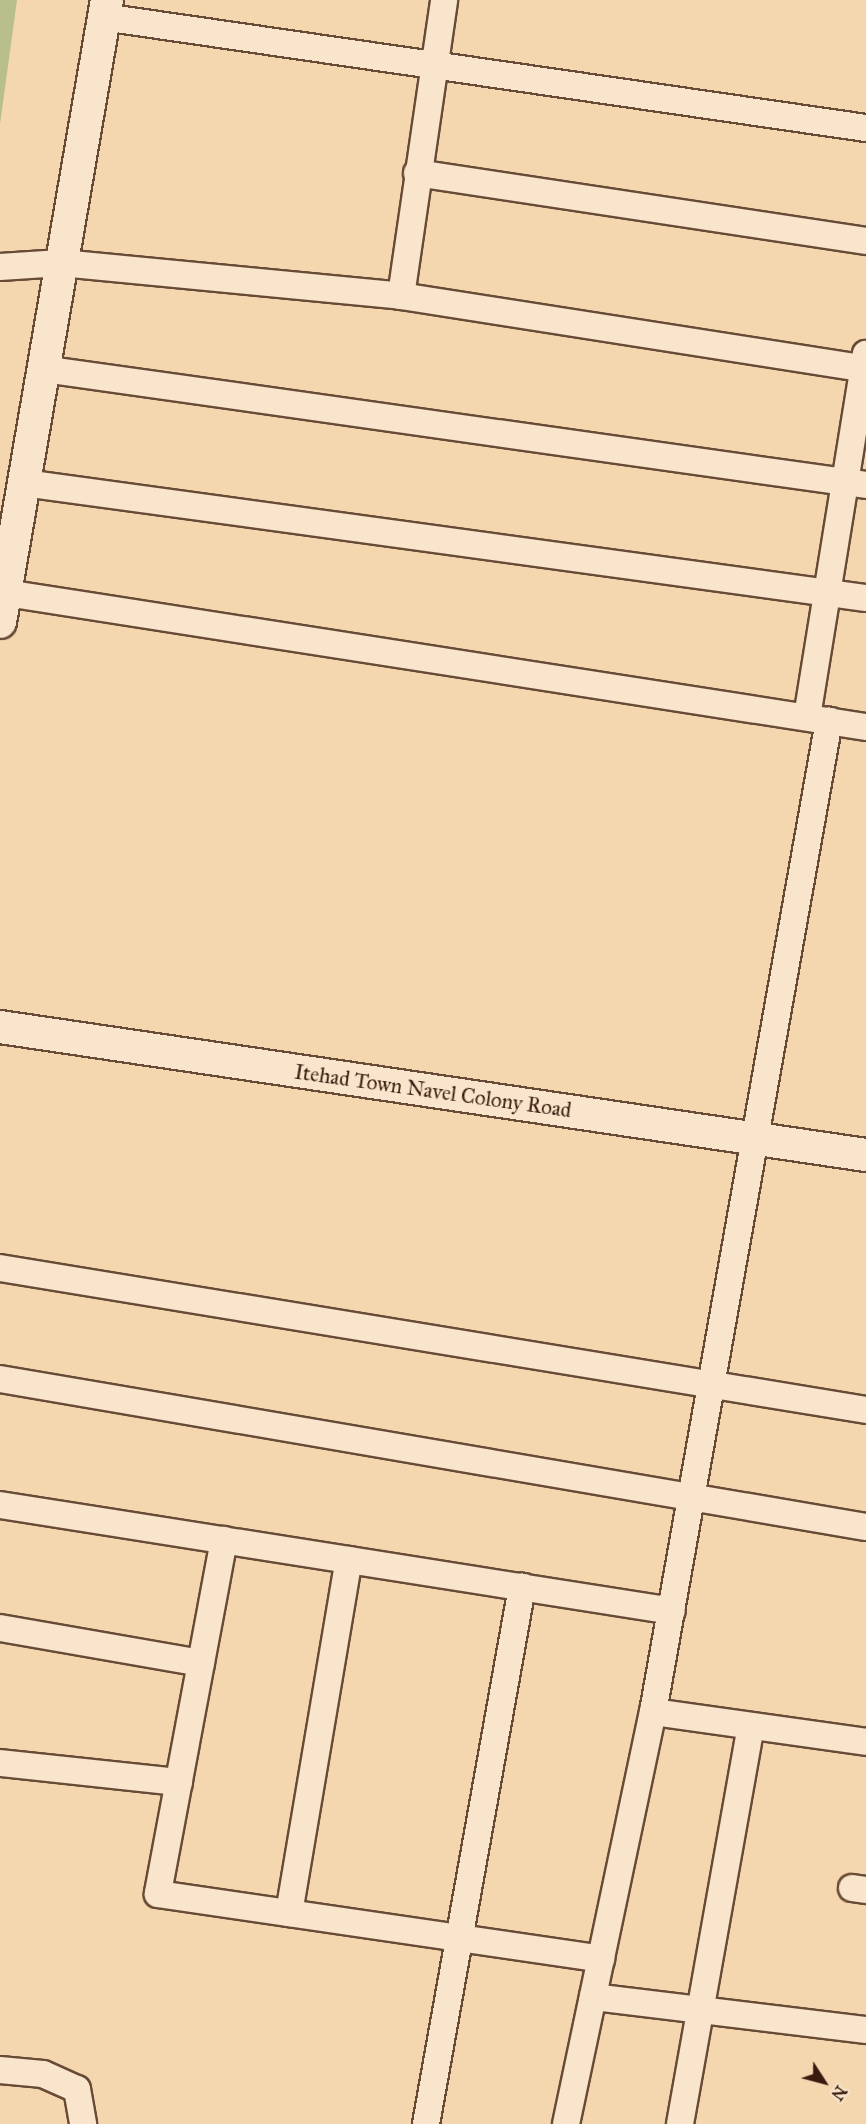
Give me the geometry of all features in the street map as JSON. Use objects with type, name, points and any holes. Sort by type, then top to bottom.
[{"type":"street","points":[[401,296],[417,173],[444,0]]},
{"type":"street","points":[[866,128],[433,64],[105,8],[3,607],[866,727]]},
{"type":"street","points":[[417,173],[866,241]]},
{"type":"street","points":[[0,267],[61,263],[401,296],[865,364],[856,484],[828,591],[818,719],[758,1140],[654,1712],[566,2124]]},
{"type":"street","points":[[43,369],[856,484]]},
{"type":"street","points":[[24,483],[866,598]]},
{"type":"street","name":"Itehad Town Navel Colony Road","points":[[0,1027],[866,1155]]},
{"type":"street","points":[[0,1268],[866,1410]]},
{"type":"street","points":[[0,1379],[866,1527]]},
{"type":"street","points":[[0,1504],[672,1611]]},
{"type":"street","points":[[224,1540],[158,1894],[601,1959]]},
{"type":"street","points":[[289,1913],[349,1560]]},
{"type":"street","points":[[426,2124],[522,1587]]},
{"type":"street","points":[[0,1628],[201,1663]]},
{"type":"street","points":[[654,1712],[866,1742]]},
{"type":"street","points":[[680,2124],[751,1726]]},
{"type":"street","points":[[0,1763],[179,1782]]},
{"type":"street","points":[[593,1997],[866,2030]]},
{"type":"street","points":[[0,2070],[43,2074],[76,2089],[83,2124]]},
{"type":"green space","points":[[0,0],[17,0],[0,124]]}]
